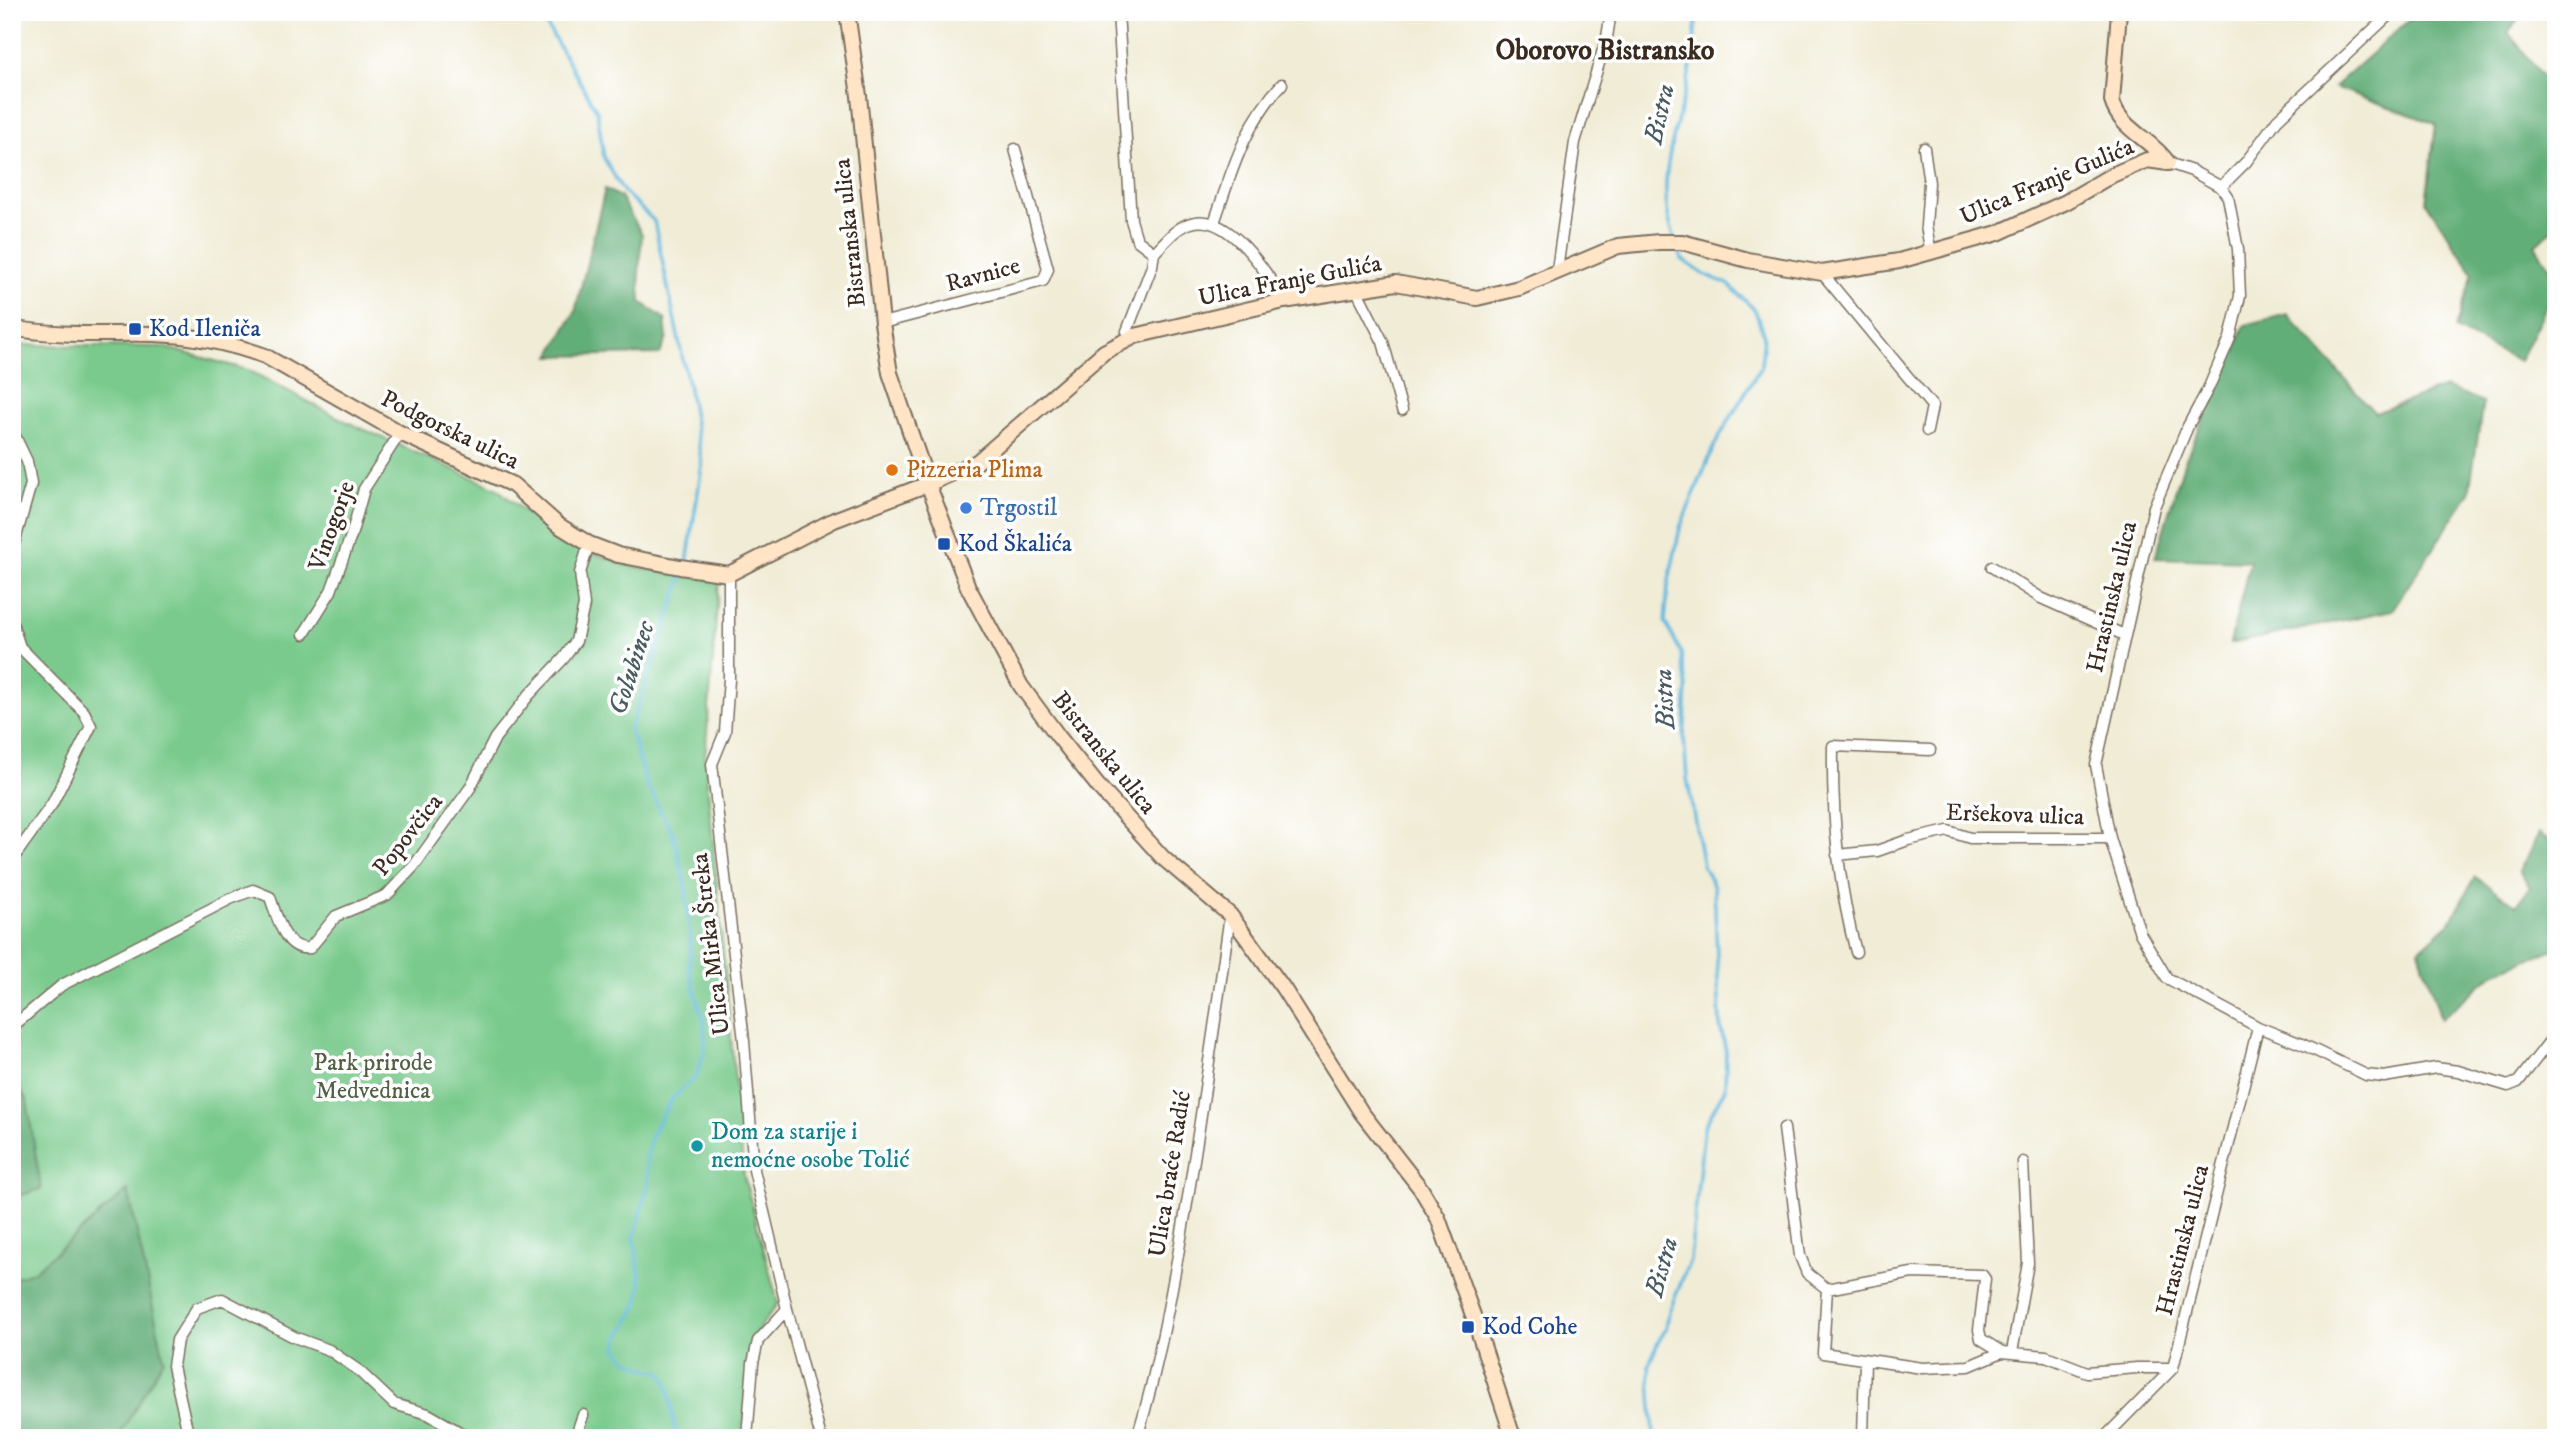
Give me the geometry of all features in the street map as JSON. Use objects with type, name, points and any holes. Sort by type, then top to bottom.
[{"type":"main road","name":"Bistranska ulica","points":[[847,12],[859,96],[881,323],[890,373],[928,484],[968,587],[1021,686],[1058,736],[1163,858],[1230,915],[1283,988],[1361,1112],[1421,1189],[1438,1218],[1515,1438]]},
{"type":"main road","points":[[2119,12],[2112,101],[2116,114],[2161,152],[2168,163]]},
{"type":"main road","name":"Ulica Franje Gulića","points":[[928,484],[976,462],[1104,352],[1135,336],[1284,301],[1396,283],[1477,298],[1518,288],[1619,246],[1658,242],[1682,242],[1748,260],[1822,273],[1931,253],[1998,233],[2147,160],[2168,163]]},
{"type":"main road","name":"Podgorska ulica","points":[[12,328],[53,334],[157,334],[200,338],[246,349],[265,356],[400,433],[513,485],[558,525],[589,544],[618,555],[729,574]]},
{"type":"main road","points":[[729,574],[834,520],[928,484]]},
{"type":"street","points":[[1118,12],[1131,220],[1137,240],[1154,253]]},
{"type":"street","points":[[1557,270],[1576,142],[1607,37],[1611,12]]},
{"type":"street","points":[[2168,163],[2192,171],[2221,187],[2246,162],[2277,120],[2392,12]]},
{"type":"street","points":[[1214,223],[1253,120],[1282,84]]},
{"type":"street","points":[[1924,148],[1928,183],[1926,226],[1931,253]]},
{"type":"street","name":"Ravnice","points":[[881,323],[1044,281],[1048,269],[1015,149]]},
{"type":"street","name":"Hrastinska ulica","points":[[2221,187],[2228,197],[2238,249],[2240,296],[2230,338],[2209,387],[2188,426],[2154,507],[2096,765],[2110,838],[2140,933],[2167,978],[2258,1027],[2304,1045],[2366,1075],[2384,1077],[2436,1068],[2458,1071],[2508,1086],[2518,1082],[2556,1032]]},
{"type":"street","points":[[1135,336],[1127,331],[1152,266],[1154,253],[1179,228],[1205,220],[1214,223],[1252,253],[1266,270],[1284,301]]},
{"type":"street","points":[[1822,273],[1932,406],[1927,432]]},
{"type":"street","points":[[1356,289],[1382,342],[1402,410]]},
{"type":"street","points":[[12,430],[27,461],[31,484],[12,551]]},
{"type":"street","name":"Vinogorje","points":[[304,634],[331,591],[364,489],[400,433]]},
{"type":"street","name":"Popovčica","points":[[12,1027],[62,985],[230,899],[253,890],[271,897],[290,943],[301,949],[310,948],[336,916],[387,895],[414,866],[470,788],[495,737],[576,641],[584,605],[580,573],[589,544]]},
{"type":"street","points":[[1992,567],[2041,598],[2124,635]]},
{"type":"street","name":"Ulica Mirka Štreka","points":[[729,574],[729,680],[724,732],[712,764],[744,1041],[754,1170],[821,1438]]},
{"type":"street","points":[[12,623],[20,647],[83,712],[91,726],[52,804],[12,860]]},
{"type":"street","points":[[1856,952],[1845,911],[1837,855],[1832,783],[1833,747],[1930,750]]},
{"type":"street","name":"Eršekova ulica","points":[[1837,855],[1877,851],[1908,840],[1948,831],[1970,838],[2110,838]]},
{"type":"street","name":"Ulica braće Radić","points":[[1137,1438],[1171,1294],[1204,1100],[1230,915]]},
{"type":"street","name":"Hrastinska ulica","points":[[2173,1368],[2258,1027]]},
{"type":"street","points":[[1784,1128],[1800,1256],[1807,1273],[1827,1289],[1912,1273],[1982,1275],[1985,1279],[1979,1330],[1981,1339],[2007,1352],[2046,1356],[2087,1373],[2173,1368]]},
{"type":"street","points":[[2007,1352],[2028,1263],[2023,1162]]},
{"type":"street","points":[[1827,1289],[1823,1353],[1922,1368],[1969,1366],[2007,1352]]},
{"type":"street","points":[[189,1438],[173,1366],[177,1340],[197,1308],[222,1299],[294,1337],[329,1350],[358,1370],[394,1404],[428,1414],[470,1438]]},
{"type":"street","points":[[747,1438],[753,1363],[758,1341],[787,1309]]},
{"type":"street","points":[[1863,1438],[1865,1360]]},
{"type":"street","points":[[2104,1438],[2173,1368]]},
{"type":"street","points":[[575,1438],[583,1415]]},
{"type":"green space","points":[[2418,12],[2525,12],[2508,32],[2556,93],[2556,226],[2535,245],[2556,278],[2556,287],[2519,361],[2455,329],[2473,273],[2426,202],[2436,124],[2334,87]]},
{"type":"green space","points":[[605,189],[620,197],[642,234],[639,272],[641,302],[665,319],[667,338],[660,354],[550,356],[575,312]]},
{"type":"green space","points":[[2287,314],[2375,413],[2445,387],[2483,402],[2469,494],[2392,610],[2230,644],[2250,561],[2155,558],[2184,463],[2245,325]]},
{"type":"green space","name":"Park prirode Medvednica","points":[[12,341],[21,345],[163,347],[248,370],[347,422],[496,488],[563,543],[634,567],[719,581],[705,758],[744,1176],[778,1303],[752,1338],[742,1438],[12,1438]]},
{"type":"green space","points":[[2539,833],[2556,845],[2556,948],[2494,973],[2441,1019],[2419,950],[2450,922],[2475,877],[2516,905],[2530,887],[2519,872]]},
{"type":"green space","points":[[12,1079],[27,1100],[41,1189],[12,1198]]},
{"type":"green space","points":[[128,1190],[164,1359],[118,1438],[12,1438],[12,1279],[34,1271]]},
{"type":"waterway","name":"Golubinec","points":[[539,12],[597,111],[604,158],[623,191],[654,221],[702,465],[687,563]]},
{"type":"waterway","name":"Bistra","points":[[1674,236],[1668,215],[1667,172],[1691,66],[1697,12]]},
{"type":"waterway","name":"Bistra","points":[[1654,1438],[1649,1365],[1666,1329],[1669,1312],[1690,1260],[1704,1127],[1725,1089],[1726,1052],[1720,1025],[1714,887],[1703,866],[1687,778],[1684,739],[1687,687],[1681,652],[1665,622],[1668,585],[1680,528],[1714,446],[1761,366],[1764,336],[1755,310],[1728,284],[1703,274],[1682,259],[1678,247]]},
{"type":"waterway","name":"Golubinec","points":[[676,1438],[668,1386],[662,1373],[631,1362],[617,1348],[620,1335],[637,1307],[641,1284],[634,1239],[648,1184],[647,1154],[651,1135],[672,1099],[696,1077],[705,1049],[704,1023],[690,973],[690,934],[685,882],[673,834],[646,784],[630,729],[685,570]]},
{"type":"place","name":"Kod Ileniča","points":[[135,329]]},
{"type":"place","name":"Pizzeria Plima","points":[[892,470]]},
{"type":"place","name":"Trgostil","points":[[966,508]]},
{"type":"place","name":"Kod Škalića","points":[[944,544]]},
{"type":"place","name":"Dom za starije i nemoćne osobe Tolić","points":[[697,1146]]},
{"type":"place","name":"Kod Cohe","points":[[1468,1327]]},
{"type":"district","name":"Oborovo Bistransko","points":[[1605,50]]}]
